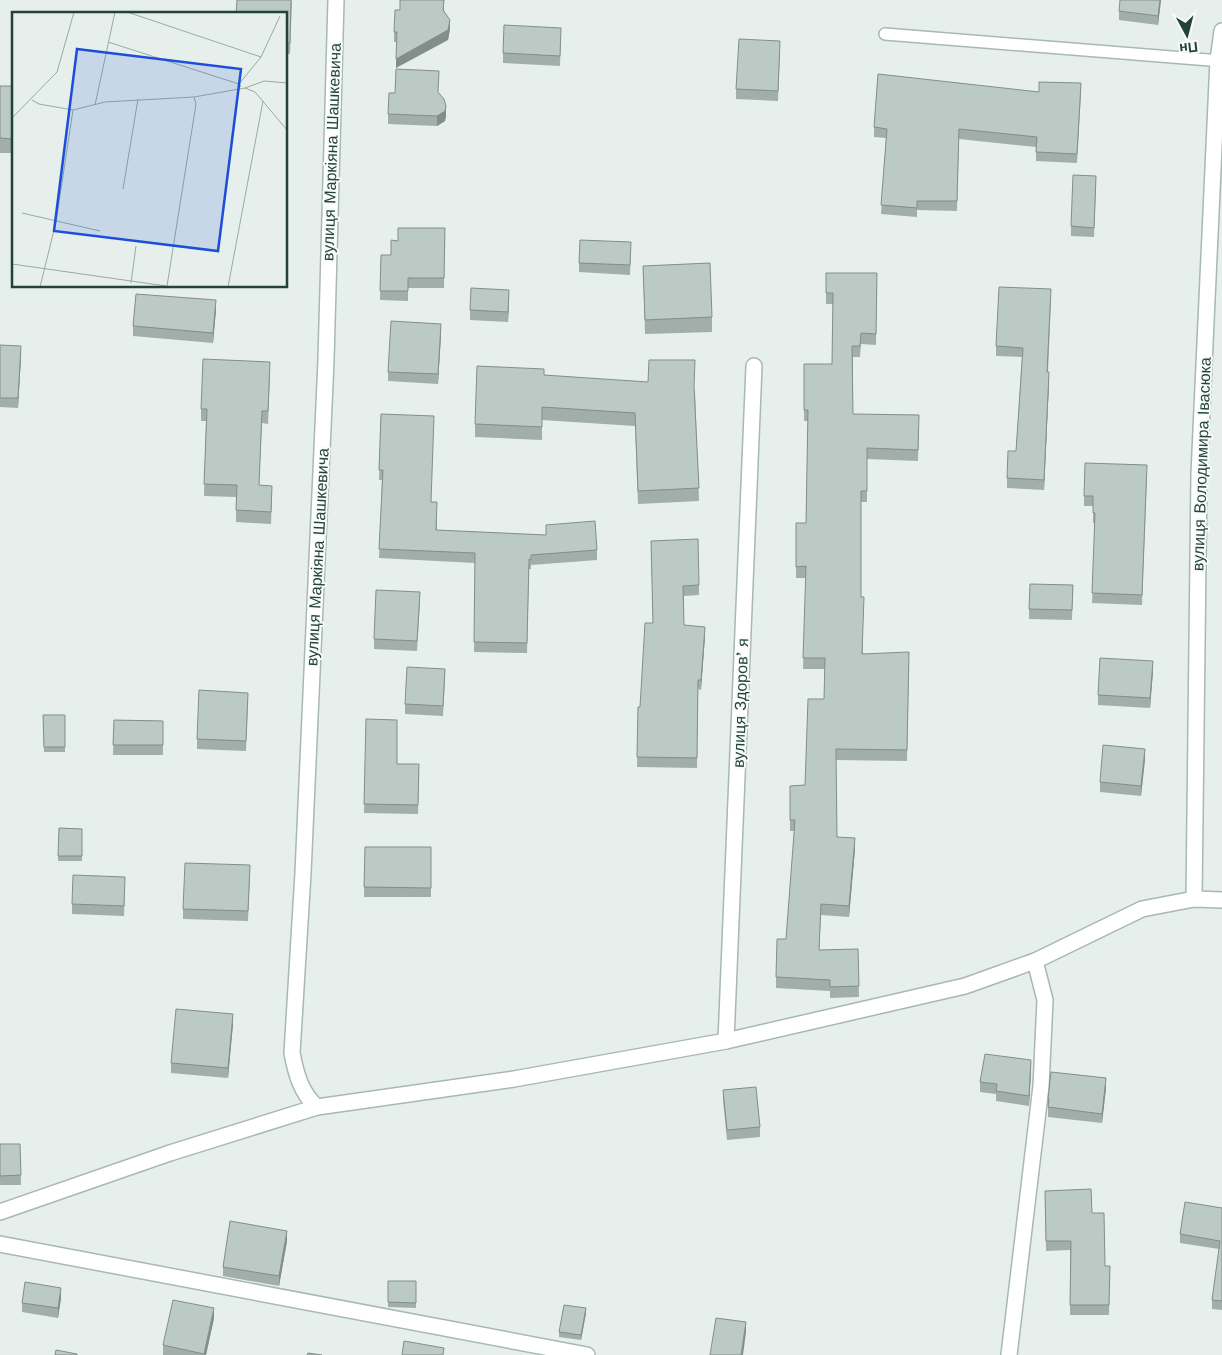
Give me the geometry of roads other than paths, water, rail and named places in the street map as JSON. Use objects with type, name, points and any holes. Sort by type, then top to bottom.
[{"type":"street","name":"вулиця Маркіяна Шашкевича","points":[[317,1107],[308,1099],[303,1091],[296,1073],[292,1053],[304,864],[326,360],[336,0]]},
{"type":"street","name":"вулиця Володимира Івасюка","points":[[1194,899],[1198,474],[1222,31]]},
{"type":"street","name":"вулиця Здоровʼя","points":[[726,1040],[754,366]]},
{"type":"street","points":[[0,1212],[170,1153],[317,1107],[514,1079],[726,1040],[965,986],[1036,961],[1142,909],[1194,899],[1222,900]]},
{"type":"street","points":[[1009,1355],[1041,1086],[1045,1000],[1036,961]]},
{"type":"street","points":[[0,1244],[587,1355]]},
{"type":"lane","points":[[885,34],[1220,61]]}]
